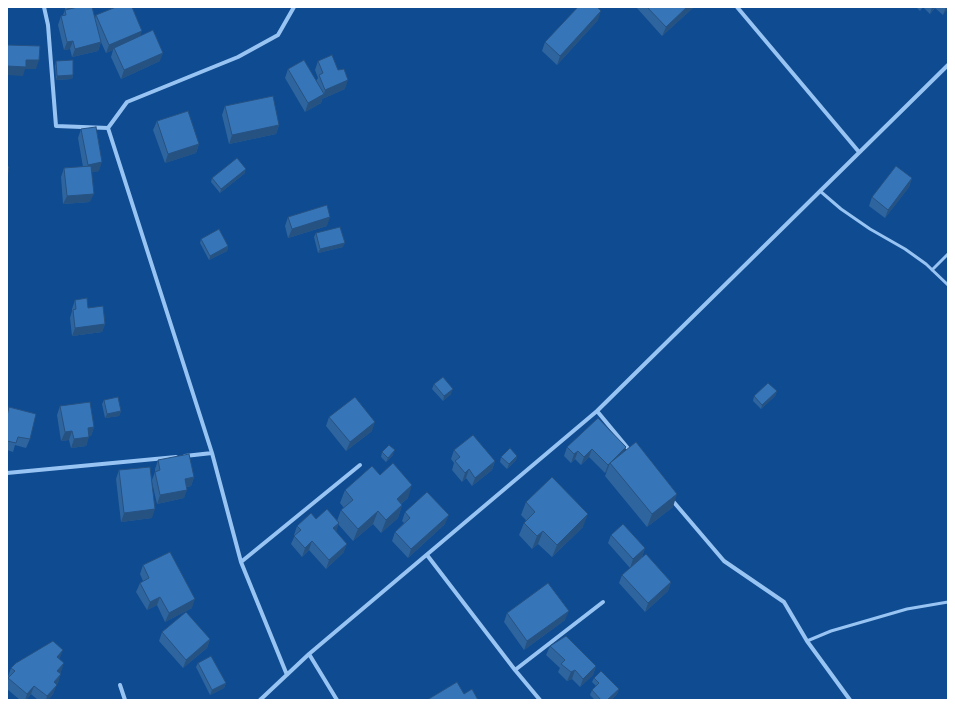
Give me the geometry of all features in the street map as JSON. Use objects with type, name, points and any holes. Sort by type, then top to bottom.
[{"type":"street","points":[[44,7],[48,25],[56,126],[108,128]]},
{"type":"street","points":[[108,128],[127,102],[238,57],[278,35],[294,7]]},
{"type":"street","points":[[737,7],[859,152]]},
{"type":"street","points":[[260,700],[310,654],[597,411],[948,65]]},
{"type":"street","points":[[108,128],[212,452],[241,562],[287,676]]},
{"type":"street","points":[[597,411],[633,453]]},
{"type":"street","points":[[7,473],[212,452]]},
{"type":"street","points":[[241,562],[360,465]]},
{"type":"street","points":[[668,495],[724,561],[784,602],[808,641],[850,700]]},
{"type":"street","points":[[427,555],[515,670],[540,700]]},
{"type":"street","points":[[515,670],[603,602]]},
{"type":"street","points":[[310,654],[337,700]]},
{"type":"street","points":[[120,685],[125,700]]},
{"type":"lane","points":[[820,191],[840,208],[870,229],[906,249],[948,285]]},
{"type":"lane","points":[[932,270],[948,254]]},
{"type":"lane","points":[[808,641],[831,630],[907,609],[948,602]]},
{"type":"building","points":[[78,7],[92,7],[101,42],[75,49],[73,41],[67,42],[61,16],[66,15],[65,10]]},
{"type":"building","points":[[116,7],[132,7],[142,31],[109,45],[96,15]]},
{"type":"building","points":[[578,7],[597,7],[601,11],[560,56],[545,42]]},
{"type":"building","points":[[647,7],[687,7],[666,27]]},
{"type":"building","points":[[153,30],[163,53],[124,70],[114,48]]},
{"type":"building","points":[[7,45],[40,46],[39,60],[26,60],[26,67],[7,66]]},
{"type":"building","points":[[332,55],[338,70],[344,69],[348,80],[325,90],[319,75],[323,73],[318,61]]},
{"type":"building","points":[[73,60],[73,75],[57,76],[56,61]]},
{"type":"building","points":[[304,60],[324,94],[308,103],[288,69]]},
{"type":"building","points":[[273,96],[279,125],[232,135],[225,106]]},
{"type":"building","points":[[188,111],[199,144],[168,154],[157,121]]},
{"type":"building","points":[[96,127],[102,162],[88,165],[81,129]]},
{"type":"building","points":[[237,158],[246,169],[221,189],[212,178]]},
{"type":"building","points":[[7,166],[9,167],[7,178]]},
{"type":"building","points":[[91,166],[94,194],[67,196],[64,168]]},
{"type":"building","points":[[896,166],[912,178],[888,210],[872,197]]},
{"type":"building","points":[[327,205],[330,217],[292,229],[288,217]]},
{"type":"building","points":[[340,227],[345,243],[320,249],[316,233]]},
{"type":"building","points":[[219,229],[228,246],[210,256],[201,239]]},
{"type":"building","points":[[87,298],[88,308],[103,306],[105,324],[75,328],[73,310],[76,309],[75,300]]},
{"type":"building","points":[[443,377],[453,389],[444,396],[434,384]]},
{"type":"building","points":[[768,383],[777,391],[762,405],[754,396]]},
{"type":"building","points":[[118,397],[121,411],[107,414],[104,400]]},
{"type":"building","points":[[355,397],[375,422],[350,442],[329,417]]},
{"type":"building","points":[[90,402],[94,427],[88,428],[89,437],[74,439],[72,431],[65,432],[60,406]]},
{"type":"building","points":[[9,407],[36,414],[30,439],[18,437],[16,443],[7,441],[7,416]]},
{"type":"building","points":[[598,418],[626,447],[608,465],[592,449],[584,457],[578,451],[574,454],[567,447]]},
{"type":"building","points":[[473,435],[495,461],[475,478],[469,469],[465,473],[455,461],[460,457],[454,450]]},
{"type":"building","points":[[636,442],[677,494],[652,514],[610,463]]},
{"type":"building","points":[[389,445],[395,450],[388,458],[382,452]]},
{"type":"building","points":[[510,448],[517,456],[509,464],[501,457]]},
{"type":"building","points":[[189,454],[194,477],[185,479],[187,490],[160,495],[155,472],[160,470],[158,460]]},
{"type":"building","points":[[393,463],[412,485],[397,499],[402,505],[386,520],[378,511],[358,529],[341,510],[353,500],[345,490],[372,466],[380,475]]},
{"type":"building","points":[[150,467],[155,509],[124,513],[119,470]]},
{"type":"building","points":[[552,477],[588,514],[557,545],[543,531],[537,536],[524,523],[535,512],[526,502]]},
{"type":"building","points":[[427,492],[449,515],[411,549],[395,532],[410,518],[405,512]]},
{"type":"building","points":[[327,509],[339,523],[333,528],[347,544],[329,560],[312,541],[305,548],[294,536],[301,530],[297,526],[311,513],[316,519]]},
{"type":"building","points":[[623,524],[645,548],[633,559],[611,535]]},
{"type":"building","points":[[170,552],[195,599],[169,613],[160,597],[150,602],[140,583],[149,578],[143,565]]},
{"type":"building","points":[[646,554],[671,582],[648,603],[622,575]]},
{"type":"building","points":[[548,583],[569,611],[527,641],[507,613]]},
{"type":"building","points":[[186,612],[210,639],[186,660],[162,632]]},
{"type":"building","points":[[566,636],[596,666],[583,679],[575,670],[571,672],[561,664],[565,660],[550,646]]},
{"type":"building","points":[[53,641],[63,650],[57,657],[64,663],[57,671],[61,674],[54,682],[57,685],[47,696],[34,686],[27,694],[8,678],[15,671],[11,668],[16,663]]},
{"type":"building","points":[[211,656],[226,683],[212,690],[198,663]]},
{"type":"building","points":[[601,671],[619,689],[607,700],[601,700],[592,690],[599,683],[594,678]]},
{"type":"building","points":[[457,682],[464,694],[472,689],[478,700],[427,700]]}]
